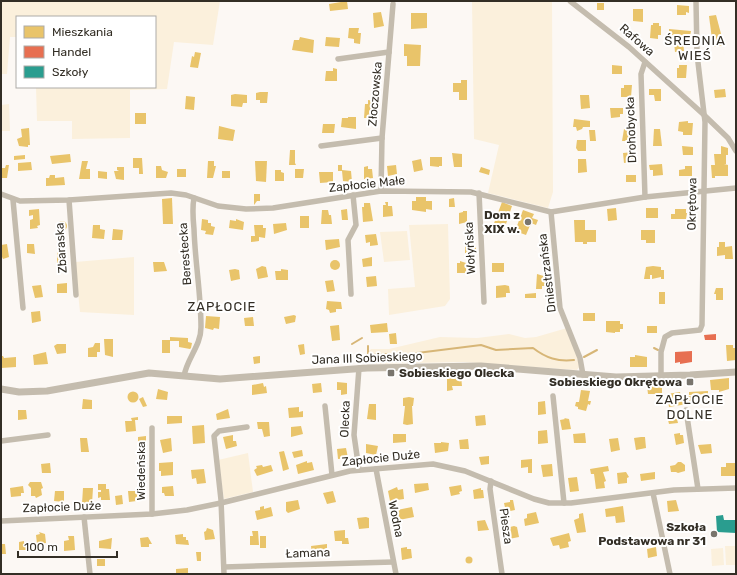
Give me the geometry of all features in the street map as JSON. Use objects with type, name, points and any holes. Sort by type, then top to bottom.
[{"type":"street","name":"Rafowa","points":[[570,1],[615,35],[703,114],[728,138],[736,151]]},
{"type":"street","name":"Okrętowa","points":[[661,376],[661,352],[665,337],[672,333],[700,330],[702,325],[704,192],[703,114],[696,35],[696,1]]},
{"type":"street","name":"Złoczowska","points":[[381,191],[382,138],[393,4]]},
{"type":"street","name":"Złoczowska","points":[[338,59],[389,52]]},
{"type":"street","name":"Drohobycka","points":[[645,62],[641,74],[645,197]]},
{"type":"street","name":"Złoczowska","points":[[321,146],[382,138]]},
{"type":"street","name":"Zapłocie Małe","points":[[1,194],[13,200],[69,200],[164,192],[179,193],[218,206],[258,209],[397,190],[479,193],[551,212],[645,197],[736,188]]},
{"type":"street","name":"Wołyńska","points":[[479,193],[484,302]]},
{"type":"street","points":[[351,294],[348,240],[356,225],[353,195]]},
{"type":"street","name":"Berestecka","points":[[184,376],[186,368],[199,343],[201,328],[194,251],[194,198]]},
{"type":"street","points":[[13,200],[23,308]]},
{"type":"street","name":"Zbaraska","points":[[69,200],[76,295]]},
{"type":"street","name":"Dniestrzańska","points":[[551,212],[560,308],[580,358],[583,375]]},
{"type":"street","name":"Jana III Sobieskiego","points":[[1,389],[19,392],[47,391],[149,373],[220,379],[358,368],[481,366],[583,375],[661,376],[736,372]]},
{"type":"street","name":"Olecka","points":[[358,368],[354,434],[358,470]]},
{"type":"street","points":[[553,396],[564,503]]},
{"type":"street","points":[[325,406],[332,475]]},
{"type":"street","points":[[686,410],[698,489]]},
{"type":"street","points":[[224,574],[221,503],[214,436],[220,431],[247,427]]},
{"type":"street","name":"Wiedeńska","points":[[152,428],[152,514]]},
{"type":"street","points":[[1,441],[48,435]]},
{"type":"street","name":"Zapłocie Duże","points":[[1,521],[152,514],[221,503],[332,475],[358,470],[441,465],[465,471],[534,499],[549,503],[564,503],[698,489],[736,488]]},
{"type":"street","name":"Wodna","points":[[376,469],[396,574]]},
{"type":"street","name":"Piesza","points":[[491,481],[490,489],[502,574]]},
{"type":"street","points":[[653,493],[670,574]]},
{"type":"street","points":[[84,518],[90,574]]},
{"type":"street","name":"Łamana","points":[[224,567],[393,562]]},
{"type":"shaded area","points":[[1,1],[220,1],[213,45],[174,42],[167,89],[130,90],[130,138],[72,139],[72,121],[37,121],[36,88],[156,88],[156,16],[16,16],[16,37],[10,37],[7,74],[1,74]]},
{"type":"shaded area","points":[[472,1],[552,1],[553,192],[548,208],[488,193],[499,145],[474,139]]},
{"type":"shaded area","points":[[9,104],[10,131],[1,131],[1,105]]},
{"type":"shaded area","points":[[448,224],[450,299],[445,306],[389,315],[388,289],[415,287],[409,225]]},
{"type":"shaded area","points":[[407,231],[410,260],[384,262],[380,232]]},
{"type":"shaded area","points":[[134,257],[134,315],[80,312],[75,262]]},
{"type":"shaded area","points":[[567,328],[576,349],[580,366],[577,370],[463,362],[370,364],[370,362],[362,362],[363,357],[371,349],[389,349],[440,337],[477,338],[509,334],[525,338],[536,337]]},
{"type":"shaded area","points":[[248,453],[253,492],[224,499],[218,460]]},
{"type":"shaded area","points":[[725,546],[736,546],[736,565],[726,565]]},
{"type":"shaded area","points":[[723,548],[724,565],[712,566],[711,549]]},
{"type":"building: Mieszkania","points":[[347,1],[348,9],[330,11],[329,4]]},
{"type":"building: Mieszkania","points":[[597,3],[604,3],[604,10],[597,10]]},
{"type":"building: Mieszkania","points":[[677,5],[689,6],[689,13],[686,12],[686,15],[677,15]]},
{"type":"building: Mieszkania","points":[[633,9],[643,9],[643,22],[633,21]]},
{"type":"building: Mieszkania","points":[[381,12],[384,26],[374,28],[373,13]]},
{"type":"building: Mieszkania","points":[[411,13],[427,13],[427,28],[411,29]]},
{"type":"building: Mieszkania","points":[[716,15],[724,45],[713,47],[709,16]]},
{"type":"building: Mieszkania","points":[[653,23],[659,23],[659,26],[661,26],[661,35],[658,35],[658,39],[650,38],[651,25],[653,25]]},
{"type":"building: Mieszkania","points":[[349,28],[359,28],[358,33],[361,33],[360,44],[354,43],[354,39],[348,38]]},
{"type":"building: Mieszkania","points":[[669,29],[691,31],[690,36],[669,35]]},
{"type":"building: Mieszkania","points":[[300,37],[314,40],[313,53],[292,50],[294,40],[299,40]]},
{"type":"building: Mieszkania","points":[[326,37],[340,38],[339,47],[325,46]]},
{"type":"building: Mieszkania","points":[[683,41],[684,51],[675,52],[674,42]]},
{"type":"building: Mieszkania","points":[[404,44],[421,45],[420,66],[407,66],[407,56],[404,56]]},
{"type":"building: Mieszkania","points":[[195,52],[201,53],[198,68],[190,67],[192,56],[194,57]]},
{"type":"building: Mieszkania","points":[[612,65],[622,66],[622,74],[612,74]]},
{"type":"building: Mieszkania","points":[[679,65],[687,65],[686,78],[677,78],[677,68],[679,68]]},
{"type":"building: Mieszkania","points":[[333,68],[337,69],[337,81],[325,81],[326,71],[333,71]]},
{"type":"building: Mieszkania","points":[[461,80],[467,80],[467,100],[459,100],[459,92],[453,92],[453,83],[461,83]]},
{"type":"building: Mieszkania","points":[[624,85],[632,85],[631,97],[621,97],[621,88],[624,88]]},
{"type":"building: Mieszkania","points":[[649,89],[661,89],[661,101],[655,101],[654,95],[649,95]]},
{"type":"building: Mieszkania","points":[[725,89],[726,97],[715,98],[714,90]]},
{"type":"building: Mieszkania","points":[[268,92],[267,103],[260,103],[260,100],[256,100],[256,93]]},
{"type":"building: Mieszkania","points":[[231,95],[247,95],[247,103],[243,103],[242,107],[231,106]]},
{"type":"building: Mieszkania","points":[[580,95],[589,95],[590,108],[581,109]]},
{"type":"building: Mieszkania","points":[[186,96],[195,97],[194,110],[185,109]]},
{"type":"building: Mieszkania","points":[[368,100],[374,101],[375,117],[364,118],[365,104],[368,104]]},
{"type":"building: Mieszkania","points":[[610,108],[623,108],[623,114],[620,114],[620,117],[611,118]]},
{"type":"building: Mieszkania","points":[[135,113],[146,113],[146,124],[135,124]]},
{"type":"building: Mieszkania","points":[[356,117],[356,129],[341,127],[342,118]]},
{"type":"building: Mieszkania","points":[[574,119],[590,121],[590,127],[583,127],[577,131],[576,127],[573,127]]},
{"type":"building: Mieszkania","points":[[688,121],[688,123],[693,123],[692,135],[683,135],[683,132],[678,131],[679,122]]},
{"type":"building: Mieszkania","points":[[323,124],[335,124],[334,133],[322,133]]},
{"type":"building: Mieszkania","points":[[219,126],[235,130],[233,141],[218,139]]},
{"type":"building: Mieszkania","points":[[29,128],[30,145],[28,145],[28,147],[19,146],[17,139],[22,137],[21,129]]},
{"type":"building: Mieszkania","points":[[624,129],[631,129],[634,141],[622,141]]},
{"type":"building: Mieszkania","points":[[654,129],[660,129],[662,146],[653,146]]},
{"type":"building: Mieszkania","points":[[589,130],[595,130],[596,141],[590,141]]},
{"type":"building: Mieszkania","points":[[577,140],[586,140],[586,151],[578,151],[576,148]]},
{"type":"building: Mieszkania","points":[[682,146],[693,147],[693,155],[683,155]]},
{"type":"building: Mieszkania","points":[[721,146],[728,148],[726,164],[724,164],[728,165],[728,176],[715,176],[715,178],[712,178],[711,165],[715,165],[714,154],[721,154]]},
{"type":"building: Mieszkania","points":[[290,150],[295,150],[296,165],[289,165]]},
{"type":"building: Mieszkania","points":[[634,152],[635,161],[624,163],[623,153]]},
{"type":"building: Mieszkania","points":[[452,153],[462,154],[462,167],[454,167]]},
{"type":"building: Mieszkania","points":[[70,154],[71,162],[52,164],[50,156]]},
{"type":"building: Mieszkania","points":[[25,155],[25,159],[14,160],[14,156]]},
{"type":"building: Mieszkania","points":[[430,157],[442,157],[442,166],[430,166]]},
{"type":"building: Mieszkania","points":[[133,158],[142,158],[143,174],[139,174],[139,168],[133,168]]},
{"type":"building: Mieszkania","points":[[421,159],[423,170],[414,172],[412,161]]},
{"type":"building: Mieszkania","points":[[578,159],[586,159],[587,172],[578,173]]},
{"type":"building: Mieszkania","points":[[82,161],[88,161],[86,169],[90,169],[90,179],[79,179]]},
{"type":"building: Mieszkania","points":[[208,161],[214,161],[214,166],[216,166],[213,178],[207,178]]},
{"type":"building: Mieszkania","points":[[255,161],[267,161],[266,182],[256,181]]},
{"type":"building: Mieszkania","points":[[31,162],[32,170],[18,171],[18,163]]},
{"type":"building: Mieszkania","points":[[662,164],[663,175],[653,176],[653,170],[650,170],[649,165]]},
{"type":"building: Mieszkania","points":[[6,165],[9,165],[7,178],[1,178],[1,168],[5,168]]},
{"type":"building: Mieszkania","points":[[338,165],[342,165],[342,170],[351,171],[352,182],[343,181],[342,171],[338,171]]},
{"type":"building: Mieszkania","points":[[396,165],[397,174],[388,176],[387,166]]},
{"type":"building: Mieszkania","points":[[156,166],[161,166],[162,170],[168,172],[166,178],[156,178]]},
{"type":"building: Mieszkania","points":[[368,166],[368,169],[372,169],[373,178],[364,179],[364,167]]},
{"type":"building: Mieszkania","points":[[685,166],[692,166],[692,176],[679,176],[679,170],[685,169]]},
{"type":"building: Mieszkania","points":[[117,167],[124,167],[124,180],[116,179],[114,171],[119,171],[117,170]]},
{"type":"building: Mieszkania","points":[[481,167],[490,170],[489,175],[479,172]]},
{"type":"building: Mieszkania","points":[[177,169],[186,169],[186,177],[177,177]]},
{"type":"building: Mieszkania","points":[[295,169],[304,169],[303,178],[295,178]]},
{"type":"building: Mieszkania","points":[[275,170],[281,170],[281,172],[284,173],[284,181],[275,181]]},
{"type":"building: Mieszkania","points":[[98,171],[107,172],[107,179],[98,178]]},
{"type":"building: Mieszkania","points":[[222,171],[230,171],[230,178],[222,178]]},
{"type":"building: Mieszkania","points":[[319,172],[333,172],[333,182],[320,183]]},
{"type":"building: Mieszkania","points":[[50,175],[55,175],[55,178],[64,177],[65,185],[46,186],[46,178],[49,178]]},
{"type":"building: Mieszkania","points":[[626,175],[636,175],[636,182],[626,182]]},
{"type":"building: Mieszkania","points":[[254,194],[260,194],[260,201],[257,201],[254,205]]},
{"type":"building: Mieszkania","points":[[416,197],[426,197],[426,201],[432,201],[432,210],[426,209],[426,212],[412,210],[412,201],[416,201]]},
{"type":"building: Mieszkania","points":[[172,198],[173,224],[163,224],[162,199]]},
{"type":"building: Mieszkania","points":[[454,198],[455,207],[449,207],[449,199]]},
{"type":"building: Mieszkania","points":[[385,202],[388,202],[388,206],[392,206],[393,216],[383,217],[383,205],[386,205]]},
{"type":"building: Mieszkania","points":[[502,202],[512,206],[504,230],[493,226]]},
{"type":"building: Mieszkania","points":[[364,203],[370,203],[373,221],[363,222],[362,207],[364,207]]},
{"type":"building: Mieszkania","points":[[616,208],[617,220],[608,221],[607,209]]},
{"type":"building: Mieszkania","points":[[646,208],[658,208],[658,218],[646,218]]},
{"type":"building: Mieszkania","points":[[39,209],[40,225],[37,226],[38,228],[30,229],[30,220],[33,219],[33,215],[29,216],[29,210]]},
{"type":"building: Mieszkania","points":[[347,209],[348,220],[342,220],[341,210]]},
{"type":"building: Mieszkania","points":[[675,209],[686,209],[686,219],[671,219],[671,214],[675,214]]},
{"type":"building: Mieszkania","points":[[322,210],[328,210],[329,215],[331,215],[332,224],[321,224]]},
{"type":"building: Mieszkania","name":"Dom z XIX w.","points":[[523,210],[534,214],[532,218],[538,220],[536,225],[531,223],[526,235],[515,231]]},
{"type":"building: Mieszkania","points":[[467,211],[467,222],[459,224],[459,213]]},
{"type":"building: Mieszkania","points":[[300,216],[309,216],[309,228],[300,228]]},
{"type":"building: Mieszkania","points":[[202,219],[208,220],[208,223],[211,223],[211,226],[215,227],[213,235],[205,234],[206,231],[201,230]]},
{"type":"building: Mieszkania","points":[[236,219],[244,222],[243,230],[229,228],[230,220],[236,221]]},
{"type":"building: Mieszkania","points":[[574,220],[585,220],[585,230],[596,230],[596,242],[587,242],[587,244],[583,244],[583,242],[575,242]]},
{"type":"building: Mieszkania","points":[[60,221],[64,221],[66,222],[66,230],[60,231],[57,228],[57,224]]},
{"type":"building: Mieszkania","points":[[286,223],[287,230],[274,234],[273,224]]},
{"type":"building: Mieszkania","points":[[93,225],[100,225],[100,229],[105,230],[104,239],[92,238]]},
{"type":"building: Mieszkania","points":[[254,225],[263,225],[263,228],[266,228],[265,238],[259,237],[259,241],[251,242],[251,236],[255,236]]},
{"type":"building: Mieszkania","points":[[113,229],[123,230],[122,240],[112,240]]},
{"type":"building: Mieszkania","points":[[641,230],[655,230],[655,243],[646,243],[646,240],[641,240]]},
{"type":"building: Mieszkania","points":[[376,234],[378,245],[370,246],[370,242],[366,243],[365,235]]},
{"type":"building: Mieszkania","points":[[339,239],[340,247],[326,250],[325,240]]},
{"type":"building: Mieszkania","points":[[719,242],[725,242],[725,247],[732,246],[733,259],[725,259],[725,255],[717,256],[717,247],[719,247]]},
{"type":"building: Mieszkania","points":[[7,244],[9,257],[3,259],[1,255],[1,245]]},
{"type":"building: Mieszkania","points":[[27,244],[34,244],[35,254],[27,253]]},
{"type":"building: Mieszkania","points":[[465,246],[476,246],[476,252],[465,253]]},
{"type":"building: Mieszkania","points":[[63,249],[66,262],[57,263],[57,250]]},
{"type":"building: Mieszkania","points":[[372,257],[372,266],[363,267],[362,259]]},
{"type":"building: Mieszkania","points":[[335,260],[340,265],[335,270],[330,265]]},
{"type":"building: Mieszkania","points":[[460,261],[466,263],[466,273],[457,273],[457,263],[460,263]]},
{"type":"building: Mieszkania","points":[[153,262],[164,262],[167,271],[154,272]]},
{"type":"building: Mieszkania","points":[[492,263],[504,263],[504,272],[492,272]]},
{"type":"building: Mieszkania","points":[[262,266],[266,267],[268,277],[258,279],[256,269]]},
{"type":"building: Mieszkania","points":[[646,267],[661,267],[661,270],[664,270],[664,279],[661,279],[661,277],[652,279],[652,275],[650,275],[650,279],[644,279]]},
{"type":"building: Mieszkania","points":[[281,269],[288,270],[288,280],[276,280],[275,271],[281,271]]},
{"type":"building: Mieszkania","points":[[229,270],[239,270],[240,279],[231,281]]},
{"type":"building: Mieszkania","points":[[537,274],[547,277],[546,286],[542,286],[542,289],[536,289]]},
{"type":"building: Mieszkania","points":[[376,276],[377,286],[367,287],[366,277]]},
{"type":"building: Mieszkania","points":[[333,280],[335,291],[327,292],[325,281]]},
{"type":"building: Mieszkania","points":[[67,283],[67,293],[57,293],[57,284]]},
{"type":"building: Mieszkania","points":[[41,285],[43,297],[35,298],[32,286]]},
{"type":"building: Mieszkania","points":[[496,286],[509,286],[510,293],[506,293],[506,297],[496,298]]},
{"type":"building: Mieszkania","points":[[716,288],[723,288],[723,300],[716,300],[716,294],[714,294]]},
{"type":"building: Mieszkania","points":[[659,292],[665,292],[665,304],[659,304]]},
{"type":"building: Mieszkania","points":[[536,293],[536,298],[525,298],[525,294]]},
{"type":"building: Mieszkania","points":[[327,301],[341,302],[342,309],[336,309],[336,312],[330,313],[329,310],[326,309]]},
{"type":"building: Mieszkania","points":[[40,311],[41,321],[32,323],[31,312]]},
{"type":"building: Mieszkania","points":[[583,313],[595,313],[595,321],[583,321]]},
{"type":"building: Mieszkania","points":[[206,316],[220,317],[219,329],[214,328],[213,330],[205,328]]},
{"type":"building: Mieszkania","points":[[296,316],[295,322],[286,324],[284,317]]},
{"type":"building: Mieszkania","points":[[253,317],[254,326],[245,326],[244,318]]},
{"type":"building: Mieszkania","points":[[606,321],[620,321],[620,324],[623,324],[623,329],[620,329],[620,332],[615,333],[606,332]]},
{"type":"building: Mieszkania","points":[[387,323],[388,332],[371,333],[370,325]]},
{"type":"building: Mieszkania","points":[[339,325],[340,340],[332,341],[330,326]]},
{"type":"building: Mieszkania","points":[[647,326],[657,326],[657,333],[647,333]]},
{"type":"building: Mieszkania","points":[[396,333],[397,344],[390,344],[389,334]]},
{"type":"building: Mieszkania","points":[[170,337],[188,338],[188,342],[192,343],[191,348],[179,347],[179,341],[170,341],[170,353],[162,353],[162,340],[170,340]]},
{"type":"building: Mieszkania","points":[[104,339],[113,339],[113,357],[105,355]]},
{"type":"building: Mieszkania","points":[[95,343],[100,343],[100,352],[97,352],[97,357],[88,357],[88,348],[93,347]]},
{"type":"building: Mieszkania","points":[[57,344],[66,344],[66,353],[57,354],[54,346]]},
{"type":"building: Mieszkania","points":[[304,344],[305,354],[300,355],[298,345]]},
{"type":"building: Mieszkania","points":[[726,345],[733,345],[733,348],[736,348],[736,360],[727,361]]},
{"type":"building: Mieszkania","points":[[46,352],[48,364],[34,365],[33,355]]},
{"type":"building: Mieszkania","points":[[635,355],[647,357],[647,367],[630,367],[630,357],[635,357]]},
{"type":"building: Mieszkania","points":[[1,356],[4,358],[16,357],[16,367],[1,368]]},
{"type":"building: Mieszkania","points":[[260,356],[260,363],[254,364],[253,357]]},
{"type":"building: Mieszkania","points":[[461,376],[462,386],[452,386],[453,390],[447,391],[447,377]]},
{"type":"building: Mieszkania","points":[[729,378],[729,389],[719,392],[719,390],[711,390],[710,380]]},
{"type":"building: Mieszkania","points":[[337,382],[347,383],[347,394],[341,395],[341,390],[337,390]]},
{"type":"building: Mieszkania","points":[[263,383],[264,387],[266,386],[267,393],[252,395],[252,385]]},
{"type":"building: Mieszkania","points":[[321,383],[322,392],[313,393],[312,384]]},
{"type":"building: Mieszkania","points":[[647,386],[662,386],[662,394],[648,394]]},
{"type":"building: Mieszkania","points":[[158,389],[168,392],[167,400],[156,399]]},
{"type":"building: Mieszkania","points":[[581,390],[590,391],[588,401],[591,401],[590,405],[588,404],[586,411],[578,409],[578,407],[575,406],[576,402],[579,402]]},
{"type":"building: Mieszkania","points":[[708,391],[708,394],[689,395],[689,392]]},
{"type":"building: Mieszkania","points":[[131,392],[135,392],[137,393],[137,401],[131,402],[128,399],[128,395]]},
{"type":"building: Mieszkania","points":[[680,392],[681,396],[692,396],[693,403],[669,407],[667,394]]},
{"type":"building: Mieszkania","points":[[143,397],[147,406],[143,407],[139,399]]},
{"type":"building: Mieszkania","points":[[403,398],[414,398],[412,406],[413,424],[407,425],[403,424],[405,406],[403,406]]},
{"type":"building: Mieszkania","points":[[83,399],[92,400],[92,409],[82,409]]},
{"type":"building: Mieszkania","points":[[545,401],[546,414],[538,415],[538,402]]},
{"type":"building: Mieszkania","points":[[369,404],[376,404],[376,420],[367,419]]},
{"type":"building: Mieszkania","points":[[299,407],[299,412],[303,411],[303,417],[289,418],[288,408]]},
{"type":"building: Mieszkania","points":[[228,409],[230,418],[217,420],[216,414]]},
{"type":"building: Mieszkania","points":[[18,410],[26,410],[27,419],[18,420]]},
{"type":"building: Mieszkania","points":[[485,415],[486,425],[476,426],[475,416]]},
{"type":"building: Mieszkania","points":[[167,416],[182,416],[182,423],[167,424]]},
{"type":"building: Mieszkania","points":[[138,417],[138,420],[135,420],[136,431],[126,432],[125,421],[132,421],[131,418]]},
{"type":"building: Mieszkania","points":[[564,418],[569,419],[571,429],[562,430],[560,420],[565,419]]},
{"type":"building: Mieszkania","points":[[672,418],[677,419],[678,423],[669,424],[668,420],[672,420]]},
{"type":"building: Mieszkania","points":[[257,422],[269,422],[270,436],[264,437],[262,429],[258,429]]},
{"type":"building: Mieszkania","points":[[204,425],[205,443],[193,444],[192,426]]},
{"type":"building: Mieszkania","points":[[301,426],[303,434],[291,437],[291,427]]},
{"type":"building: Mieszkania","points":[[547,430],[548,443],[538,444],[538,431]]},
{"type":"building: Mieszkania","points":[[585,433],[586,443],[574,443],[573,434]]},
{"type":"building: Mieszkania","points":[[680,433],[680,435],[683,435],[684,443],[676,445],[674,434]]},
{"type":"building: Mieszkania","points":[[393,434],[406,434],[406,442],[393,443]]},
{"type":"building: Mieszkania","points":[[233,435],[233,441],[236,441],[237,446],[226,449],[223,437]]},
{"type":"building: Mieszkania","points":[[146,436],[146,445],[138,446],[138,437]]},
{"type":"building: Mieszkania","points":[[645,437],[646,448],[636,450],[634,438]]},
{"type":"building: Mieszkania","points":[[80,438],[87,438],[89,452],[81,452]]},
{"type":"building: Mieszkania","points":[[171,438],[172,451],[163,453],[160,440]]},
{"type":"building: Mieszkania","points":[[618,438],[620,450],[611,452],[609,439]]},
{"type":"building: Mieszkania","points":[[468,439],[469,449],[460,449],[459,440]]},
{"type":"building: Mieszkania","points":[[434,443],[449,443],[448,451],[435,453]]},
{"type":"building: Mieszkania","points":[[366,444],[378,446],[376,455],[366,453]]},
{"type":"building: Mieszkania","points":[[711,444],[712,453],[701,454],[698,445]]},
{"type":"building: Mieszkania","points":[[346,448],[348,458],[338,459],[337,449]]},
{"type":"building: Mieszkania","points":[[302,450],[303,456],[294,458],[292,452]]},
{"type":"building: Mieszkania","points":[[284,451],[289,469],[283,471],[279,452]]},
{"type":"building: Mieszkania","points":[[489,456],[489,464],[481,465],[479,457]]},
{"type":"building: Mieszkania","points":[[532,459],[532,473],[528,473],[528,467],[521,468],[521,460]]},
{"type":"building: Mieszkania","points":[[307,461],[307,463],[312,462],[314,470],[298,474],[296,465]]},
{"type":"building: Mieszkania","points":[[173,462],[173,475],[161,476],[161,471],[159,471],[159,463]]},
{"type":"building: Mieszkania","points":[[678,462],[685,465],[685,471],[678,473],[671,472],[670,466],[675,465]]},
{"type":"building: Mieszkania","points":[[50,463],[51,473],[42,473],[41,464]]},
{"type":"building: Mieszkania","points":[[726,463],[736,463],[736,476],[721,476],[721,467],[726,467]]},
{"type":"building: Mieszkania","points":[[552,464],[553,476],[543,477],[541,465]]},
{"type":"building: Mieszkania","points":[[262,465],[263,467],[271,465],[273,471],[257,476],[254,470],[257,468],[256,466]]},
{"type":"building: Mieszkania","points":[[608,466],[609,471],[603,472],[606,481],[604,482],[605,488],[596,489],[594,474],[591,474],[590,469]]},
{"type":"building: Mieszkania","points":[[204,469],[206,483],[197,484],[196,478],[192,479],[191,470]]},
{"type":"building: Mieszkania","points":[[626,472],[629,477],[627,478],[627,483],[618,484],[617,473]]},
{"type":"building: Mieszkania","points":[[655,472],[655,479],[641,481],[640,474]]},
{"type":"building: Mieszkania","points":[[577,477],[579,491],[570,492],[568,478]]},
{"type":"building: Mieszkania","points":[[30,482],[41,482],[43,488],[41,489],[42,495],[36,498],[35,496],[31,496],[31,488],[28,485]]},
{"type":"building: Mieszkania","points":[[428,483],[429,490],[415,493],[414,484]]},
{"type":"building: Mieszkania","points":[[98,484],[106,484],[106,489],[109,489],[110,500],[101,500],[101,497],[98,498],[98,492],[101,492],[101,490],[98,490]]},
{"type":"building: Mieszkania","points":[[461,485],[462,491],[459,492],[460,494],[451,496],[449,487]]},
{"type":"building: Mieszkania","points":[[23,486],[24,493],[21,493],[21,496],[11,497],[10,488]]},
{"type":"building: Mieszkania","points":[[173,486],[174,496],[165,496],[164,493],[162,493],[162,487]]},
{"type":"building: Mieszkania","points":[[397,487],[398,490],[403,489],[404,499],[390,501],[388,491]]},
{"type":"building: Mieszkania","points":[[83,488],[93,488],[92,504],[82,504]]},
{"type":"building: Mieszkania","points":[[481,488],[481,490],[483,490],[484,498],[474,499],[473,490]]},
{"type":"building: Mieszkania","points":[[55,491],[64,491],[64,502],[54,501]]},
{"type":"building: Mieszkania","points":[[128,491],[144,491],[144,500],[129,502]]},
{"type":"building: Mieszkania","points":[[333,491],[336,502],[327,504],[323,493]]},
{"type":"building: Mieszkania","points":[[122,495],[123,504],[116,505],[115,496]]},
{"type":"building: Mieszkania","points":[[298,500],[300,509],[288,513],[286,511],[286,502]]},
{"type":"building: Mieszkania","points":[[510,500],[513,500],[515,510],[506,512],[504,503],[510,502]]},
{"type":"building: Mieszkania","points":[[676,500],[679,511],[668,512],[667,501]]},
{"type":"building: Mieszkania","points":[[264,506],[264,509],[271,507],[273,516],[257,520],[255,511],[260,510],[260,507]]},
{"type":"building: Mieszkania","points":[[623,506],[625,522],[616,523],[615,516],[606,517],[605,509]]},
{"type":"building: Mieszkania","points":[[412,507],[414,517],[399,520],[397,510]]},
{"type":"building: Mieszkania","points":[[536,512],[539,523],[525,526],[524,519],[527,518],[527,514]]},
{"type":"building: Mieszkania","points":[[583,513],[586,532],[577,533],[574,520],[579,518],[579,514]]},
{"type":"building: Mieszkania","points":[[357,518],[369,518],[369,528],[359,529]]},
{"type":"building: Mieszkania","points":[[485,520],[489,530],[478,531],[477,521]]},
{"type":"building: Mieszkania","points":[[514,526],[517,527],[519,537],[509,539],[506,528]]},
{"type":"building: Mieszkania","points":[[207,528],[213,530],[215,539],[205,540],[204,532]]},
{"type":"building: Mieszkania","points":[[345,530],[345,538],[348,538],[349,544],[342,544],[342,541],[335,541],[334,531]]},
{"type":"building: Mieszkania","points":[[252,531],[258,531],[259,545],[250,545],[250,536],[253,536]]},
{"type":"building: Mieszkania","points":[[39,532],[45,534],[46,543],[37,544],[36,535],[40,534]]},
{"type":"building: Mieszkania","points":[[569,533],[571,541],[568,542],[569,547],[560,549],[559,545],[553,546],[550,538]]},
{"type":"building: Mieszkania","points":[[183,534],[183,537],[186,537],[186,540],[188,540],[189,545],[176,544],[175,535]]},
{"type":"building: Mieszkania","points":[[68,536],[74,536],[75,550],[64,551],[64,541],[69,540]]},
{"type":"building: Mieszkania","points":[[260,536],[266,536],[266,548],[260,548]]},
{"type":"building: Mieszkania","points":[[148,537],[152,544],[149,544],[149,547],[141,547],[140,538]]},
{"type":"building: Mieszkania","points":[[112,538],[111,549],[99,548],[99,541]]},
{"type":"building: Mieszkania","points":[[24,541],[24,543],[29,543],[29,550],[19,550],[19,542]]},
{"type":"building: Mieszkania","points":[[1,544],[5,544],[6,554],[1,554]]},
{"type":"building: Mieszkania","points":[[327,544],[327,556],[312,556],[311,546]]},
{"type":"building: Mieszkania","points":[[407,547],[407,549],[411,549],[412,558],[402,560],[401,548]]},
{"type":"building: Mieszkania","points":[[656,547],[657,556],[648,558],[647,549]]},
{"type":"building: Mieszkania","points":[[196,552],[201,552],[201,561],[197,561]]},
{"type":"building: Mieszkania","points":[[469,556],[472,557],[472,563],[469,564],[466,563],[465,560],[466,557]]},
{"type":"building: Mieszkania","points":[[97,559],[105,559],[105,566],[97,566]]},
{"type":"building: Mieszkania","points":[[188,568],[188,574],[176,574],[176,569]]},
{"type":"building: Handel","points":[[716,334],[716,340],[705,340],[704,335]]},
{"type":"building: Handel","points":[[692,351],[692,362],[680,364],[680,362],[675,363],[675,352]]},
{"type":"building: Szkoły","points":[[723,515],[724,520],[736,520],[736,533],[717,532],[716,516]]},
{"type":"waterway","points":[[352,344],[362,338]]},
{"type":"waterway","points":[[368,346],[368,355],[371,356],[377,354],[409,354],[481,345],[496,350],[533,348],[552,358],[574,360]]},
{"type":"waterway","points":[[654,348],[658,350]]},
{"type":"waterway","points":[[584,357],[597,350]]},
{"type":"place","name":"Dom z XIX w.","points":[[528,222]]},
{"type":"place","name":"Sobieskiego Olecka","points":[[391,373]]},
{"type":"place","name":"Sobieskiego Okrętowa","points":[[690,382]]},
{"type":"place","name":"Szkoła Podstawowa nr 31","points":[[714,534]]},
{"type":"district","name":"ŚREDNIA WIEŚ","points":[[695,48]]},
{"type":"district","name":"ZAPŁOCIE","points":[[222,306]]},
{"type":"district","name":"ZAPŁOCIE DOLNE","points":[[690,406]]}]
